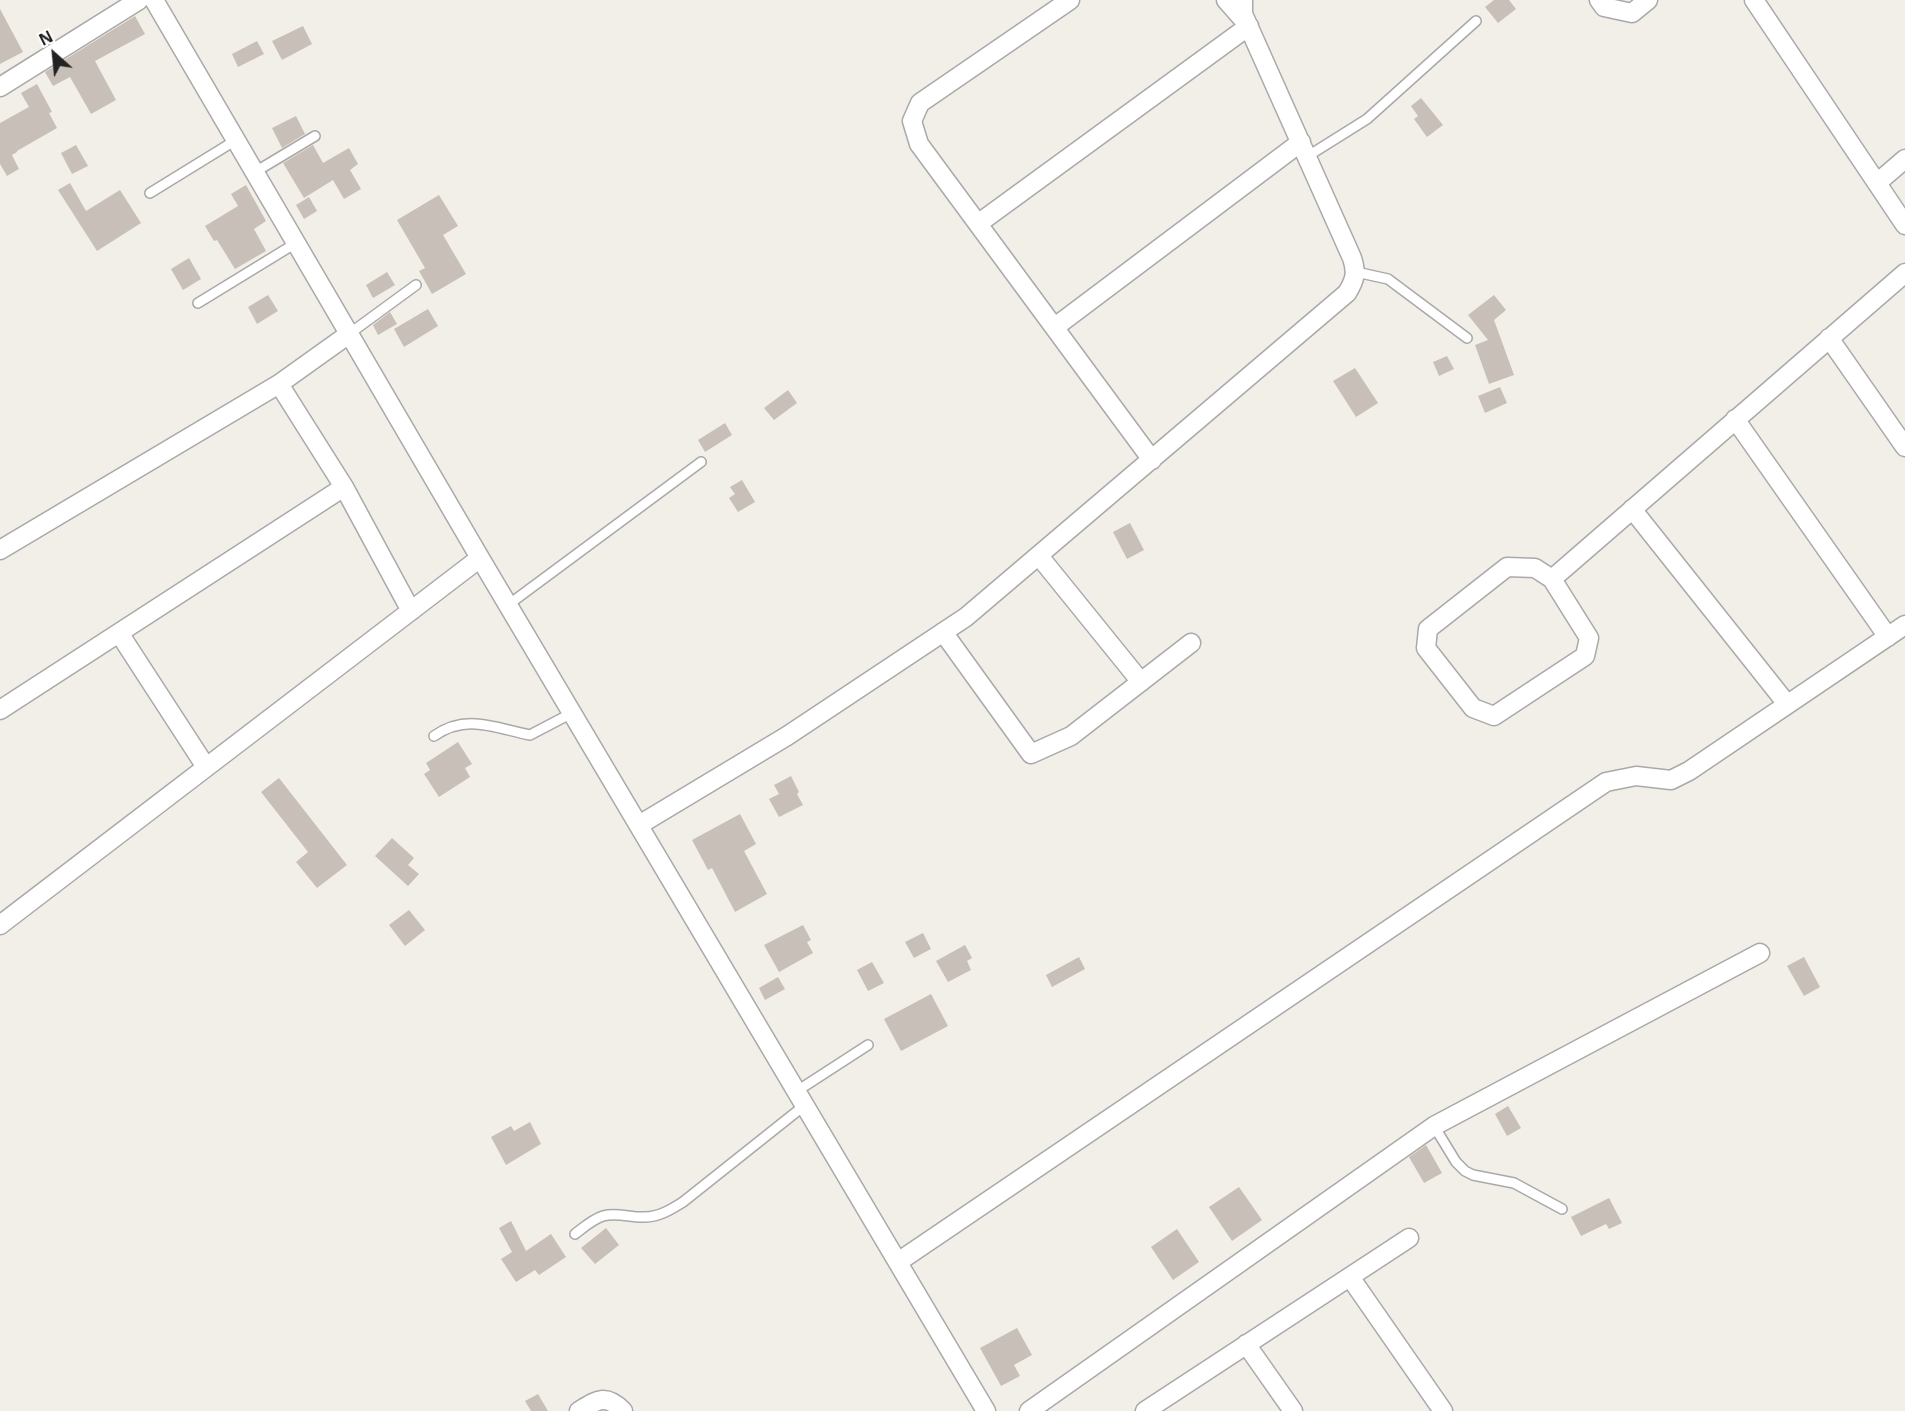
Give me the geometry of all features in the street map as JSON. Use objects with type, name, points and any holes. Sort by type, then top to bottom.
[{"type":"street","points":[[0,87],[139,0]]},
{"type":"street","points":[[154,0],[480,558],[986,1411]]},
{"type":"street","points":[[1070,0],[920,103],[912,121],[919,144],[1152,460]]},
{"type":"street","points":[[1226,0],[1249,26]]},
{"type":"street","points":[[639,825],[787,736],[966,617],[1347,293],[1356,272],[1352,258],[1243,15],[1243,0]]},
{"type":"street","points":[[1599,0],[1604,7],[1632,13],[1648,0]]},
{"type":"street","points":[[1754,0],[1905,225]]},
{"type":"street","points":[[979,223],[1249,26]]},
{"type":"street","points":[[1055,327],[1305,149]]},
{"type":"street","points":[[1877,183],[1905,159]]},
{"type":"street","points":[[1552,579],[1905,273]]},
{"type":"street","points":[[0,550],[279,384],[349,334]]},
{"type":"street","points":[[1829,338],[1905,447]]},
{"type":"street","points":[[279,384],[345,487],[411,611]]},
{"type":"street","points":[[1735,419],[1888,637]]},
{"type":"street","points":[[0,710],[345,487]]},
{"type":"street","points":[[1632,509],[1787,704]]},
{"type":"street","points":[[1039,556],[1141,682]]},
{"type":"street","points":[[0,925],[480,558]]},
{"type":"street","points":[[1507,567],[1535,568],[1552,579],[1589,638],[1585,656],[1494,716],[1473,708],[1426,648],[1428,629],[1507,567]]},
{"type":"street","points":[[898,1262],[1606,782],[1636,776],[1671,780],[1689,771],[1905,625]]},
{"type":"street","points":[[943,632],[1031,754],[1071,736],[1191,643]]},
{"type":"street","points":[[119,633],[206,767]]},
{"type":"street","points":[[1029,1411],[1434,1126],[1760,953]]},
{"type":"street","points":[[1145,1411],[1409,1238]]},
{"type":"street","points":[[1350,1276],[1443,1411]]},
{"type":"street","points":[[1246,1344],[1283,1408]]},
{"type":"street","points":[[579,1411],[604,1399],[613,1401],[623,1411]]},
{"type":"lane","points":[[1305,149],[1367,119],[1476,21]]},
{"type":"lane","points":[[255,172],[315,136]]},
{"type":"lane","points":[[150,193],[236,140]]},
{"type":"lane","points":[[198,303],[296,243]]},
{"type":"lane","points":[[1356,272],[1388,279],[1467,338]]},
{"type":"lane","points":[[349,334],[416,285]]},
{"type":"lane","points":[[508,604],[701,462]]},
{"type":"lane","points":[[434,736],[444,729],[467,723],[486,724],[530,735],[572,713]]},
{"type":"lane","points":[[575,1234],[593,1220],[604,1216],[614,1214],[645,1218],[669,1210],[683,1202],[801,1098],[868,1045]]},
{"type":"lane","points":[[1434,1126],[1456,1162],[1465,1171],[1473,1175],[1514,1183],[1562,1209]]},
{"type":"building","points":[[1494,0],[1509,0],[1516,9],[1498,23],[1485,7]]},
{"type":"building","points":[[0,9],[23,52],[0,64]]},
{"type":"building","points":[[135,16],[145,34],[95,61],[116,100],[91,114],[70,77],[53,86],[45,72]]},
{"type":"building","points":[[303,26],[312,44],[282,60],[272,41]]},
{"type":"building","points":[[257,41],[264,54],[238,67],[232,54]]},
{"type":"building","points":[[37,84],[52,112],[49,113],[57,128],[12,155],[19,169],[7,176],[0,164],[0,123],[29,107],[21,93]]},
{"type":"building","points":[[1421,98],[1443,125],[1427,137],[1414,119],[1418,116],[1411,106]]},
{"type":"building","points":[[296,116],[305,134],[282,148],[272,128]]},
{"type":"building","points":[[76,145],[88,166],[72,174],[61,153]]},
{"type":"building","points":[[313,145],[323,163],[349,148],[358,164],[350,170],[361,189],[344,199],[333,180],[304,198],[283,163]]},
{"type":"building","points":[[70,183],[86,211],[120,190],[141,223],[97,251],[58,190]]},
{"type":"building","points":[[246,185],[266,221],[254,229],[266,251],[235,269],[217,240],[214,241],[205,226],[238,206],[231,194]]},
{"type":"building","points":[[439,195],[458,226],[443,235],[466,274],[432,294],[419,271],[425,268],[397,220]]},
{"type":"building","points":[[309,197],[317,211],[304,219],[296,205]]},
{"type":"building","points":[[189,258],[201,279],[183,290],[171,269]]},
{"type":"building","points":[[387,272],[395,285],[373,298],[366,285]]},
{"type":"building","points":[[268,295],[278,311],[257,324],[248,307]]},
{"type":"building","points":[[1494,295],[1506,310],[1494,320],[1514,375],[1489,384],[1475,345],[1488,340],[1468,315]]},
{"type":"building","points":[[428,309],[438,326],[404,347],[394,329]]},
{"type":"building","points":[[390,312],[397,324],[378,335],[373,325]]},
{"type":"building","points":[[1447,356],[1454,369],[1439,376],[1433,362]]},
{"type":"building","points":[[1355,368],[1378,403],[1356,417],[1333,381]]},
{"type":"building","points":[[1500,387],[1507,403],[1485,413],[1478,396]]},
{"type":"building","points":[[788,390],[797,403],[774,420],[764,408]]},
{"type":"building","points":[[725,423],[732,435],[705,452],[698,440]]},
{"type":"building","points":[[742,480],[755,502],[738,512],[729,498],[735,494],[730,487]]},
{"type":"building","points":[[1130,523],[1144,550],[1127,559],[1113,532]]},
{"type":"building","points":[[458,742],[472,764],[465,768],[470,777],[439,797],[424,774],[430,770],[426,763]]},
{"type":"building","points":[[791,776],[803,805],[779,817],[769,799],[779,794],[774,785]]},
{"type":"building","points":[[279,778],[347,865],[317,888],[296,862],[308,852],[261,792]]},
{"type":"building","points":[[740,814],[756,844],[744,851],[767,894],[735,912],[712,868],[708,870],[692,840]]},
{"type":"building","points":[[392,838],[414,858],[408,865],[419,874],[408,886],[375,856]]},
{"type":"building","points":[[409,910],[425,930],[405,946],[389,925]]},
{"type":"building","points":[[803,925],[811,940],[807,942],[813,953],[779,972],[764,945]]},
{"type":"building","points":[[923,933],[931,949],[914,958],[905,942]]},
{"type":"building","points":[[965,945],[972,958],[967,961],[971,970],[948,982],[936,961]]},
{"type":"building","points":[[1079,957],[1085,969],[1052,987],[1046,975]]},
{"type":"building","points":[[1804,957],[1820,987],[1804,996],[1787,966]]},
{"type":"building","points":[[872,962],[884,983],[868,991],[857,970]]},
{"type":"building","points":[[778,977],[785,989],[765,1000],[759,988]]},
{"type":"building","points":[[931,994],[948,1026],[901,1051],[884,1019]]},
{"type":"building","points":[[1508,1106],[1521,1128],[1507,1136],[1495,1114]]},
{"type":"building","points":[[530,1122],[541,1144],[506,1165],[491,1137],[511,1126],[514,1131]]},
{"type":"building","points":[[1426,1145],[1442,1173],[1424,1183],[1409,1157]]},
{"type":"building","points":[[1239,1187],[1262,1220],[1232,1241],[1209,1207]]},
{"type":"building","points":[[1609,1198],[1622,1223],[1609,1229],[1606,1224],[1581,1236],[1571,1217]]},
{"type":"building","points":[[511,1221],[526,1251],[551,1234],[566,1257],[539,1275],[535,1270],[516,1282],[501,1259],[512,1252],[499,1228]]},
{"type":"building","points":[[606,1228],[619,1245],[595,1264],[581,1248]]},
{"type":"building","points":[[1177,1229],[1199,1262],[1173,1280],[1151,1247]]},
{"type":"building","points":[[1017,1328],[1032,1355],[1014,1365],[1020,1376],[1001,1386],[980,1348]]},
{"type":"building","points":[[538,1394],[548,1411],[531,1411],[525,1401]]}]
